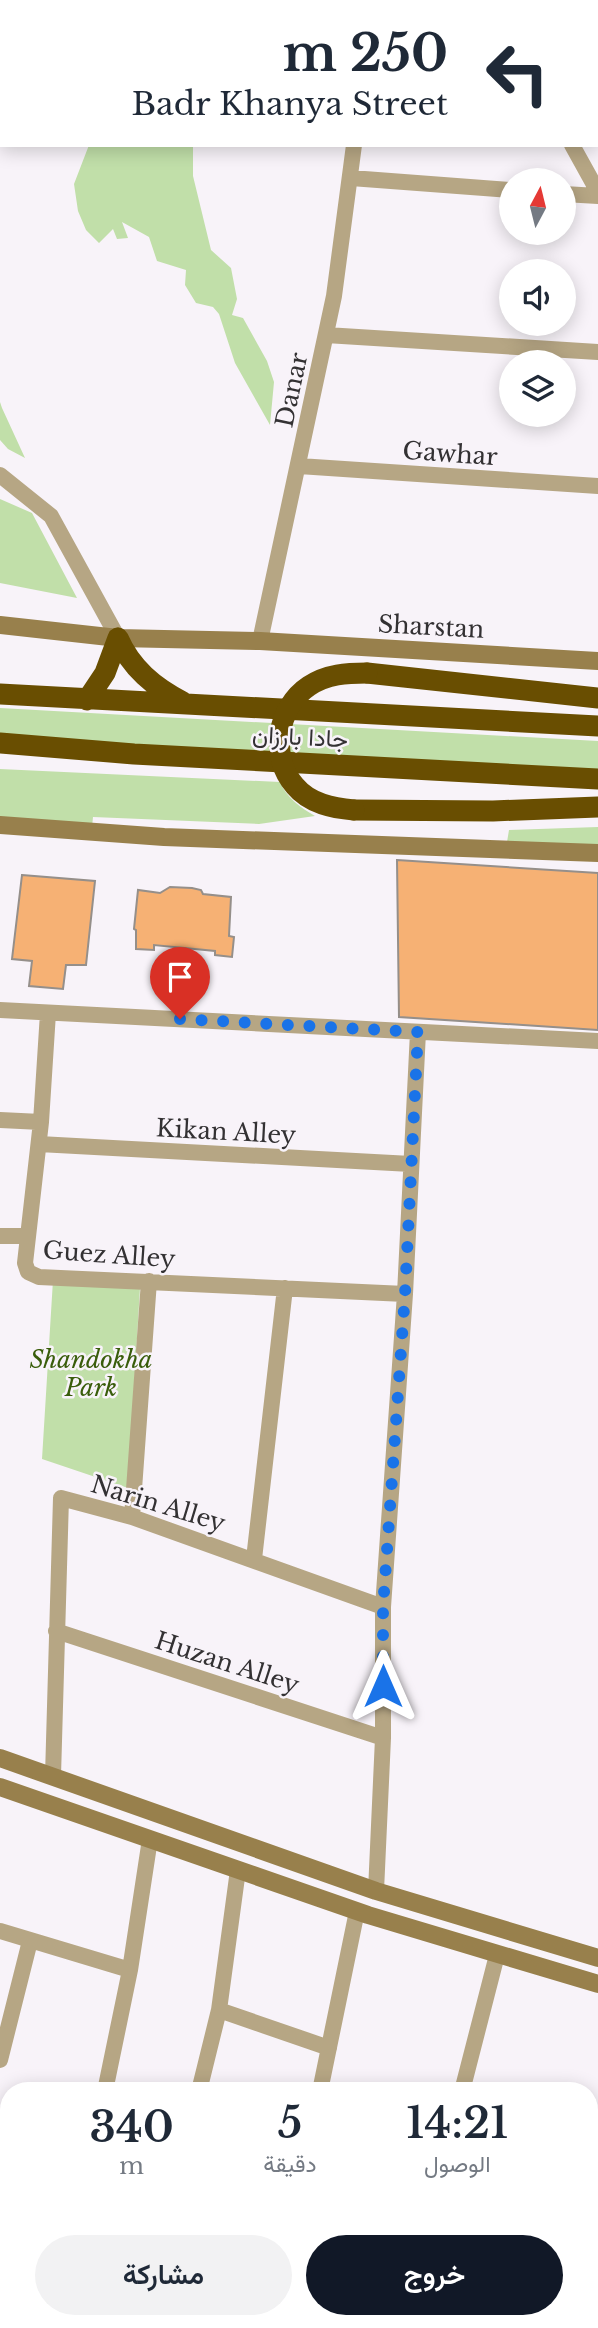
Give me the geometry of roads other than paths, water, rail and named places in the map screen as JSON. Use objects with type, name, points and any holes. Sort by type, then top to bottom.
[{"type":"highway","points":[[87,699],[105,673],[118,638]]},
{"type":"highway","points":[[118,638],[135,668],[162,690],[188,705]]},
{"type":"highway","points":[[598,698],[347,673],[327,677],[309,686],[292,703],[282,722],[279,745],[283,766],[295,786],[314,802],[337,809],[493,811],[598,807]]},
{"type":"highway","name":"جادا بارزان","points":[[0,694],[598,726]]},
{"type":"highway","name":"جادا بارزان","points":[[0,743],[134,754],[598,779]]},
{"type":"main road","name":"Sharstan","points":[[0,625],[118,638],[260,641],[598,661]]},
{"type":"main road","points":[[0,825],[164,837],[598,853]]},
{"type":"main road","points":[[0,1758],[376,1891],[598,1958]]},
{"type":"main road","points":[[0,1787],[357,1911],[598,1984]]},
{"type":"street","name":"Danar","points":[[260,641],[326,335],[354,147]]},
{"type":"street","points":[[573,147],[598,194],[576,194]]},
{"type":"street","points":[[351,178],[499,189]]},
{"type":"street","points":[[326,335],[598,352]]},
{"type":"street","name":"Gawhar","points":[[299,466],[598,486]]},
{"type":"street","points":[[0,475],[51,516],[118,638]]},
{"type":"street","points":[[0,1010],[598,1041]]},
{"type":"street","name":"Guez Alley","points":[[48,1013],[39,1144],[25,1263],[28,1272],[39,1277],[405,1294]]},
{"type":"street","points":[[376,1891],[383,1738],[383,1607],[405,1294],[418,1032]]},
{"type":"street","points":[[0,1120],[41,1122]]},
{"type":"street","name":"Kikan Alley","points":[[39,1144],[411,1164]]},
{"type":"street","points":[[0,1236],[28,1236]]},
{"type":"street","points":[[132,1517],[149,1281]]},
{"type":"street","points":[[254,1559],[285,1288]]},
{"type":"street","name":"Narin Alley","points":[[53,1776],[61,1498],[132,1517],[383,1607]]},
{"type":"street","name":"Huzan Alley","points":[[56,1631],[383,1738]]},
{"type":"street","points":[[106,2082],[130,1970],[150,1839]]},
{"type":"street","points":[[201,2082],[219,2010],[238,1870]]},
{"type":"street","points":[[322,2082],[357,1911]]},
{"type":"street","points":[[0,1931],[130,1970]]},
{"type":"street","points":[[0,2060],[30,1941]]},
{"type":"street","points":[[464,2082],[497,1955]]},
{"type":"street","points":[[219,2010],[329,2048]]},
{"type":"park label","name":"Shandokha Park","points":[[91,1374]]}]
